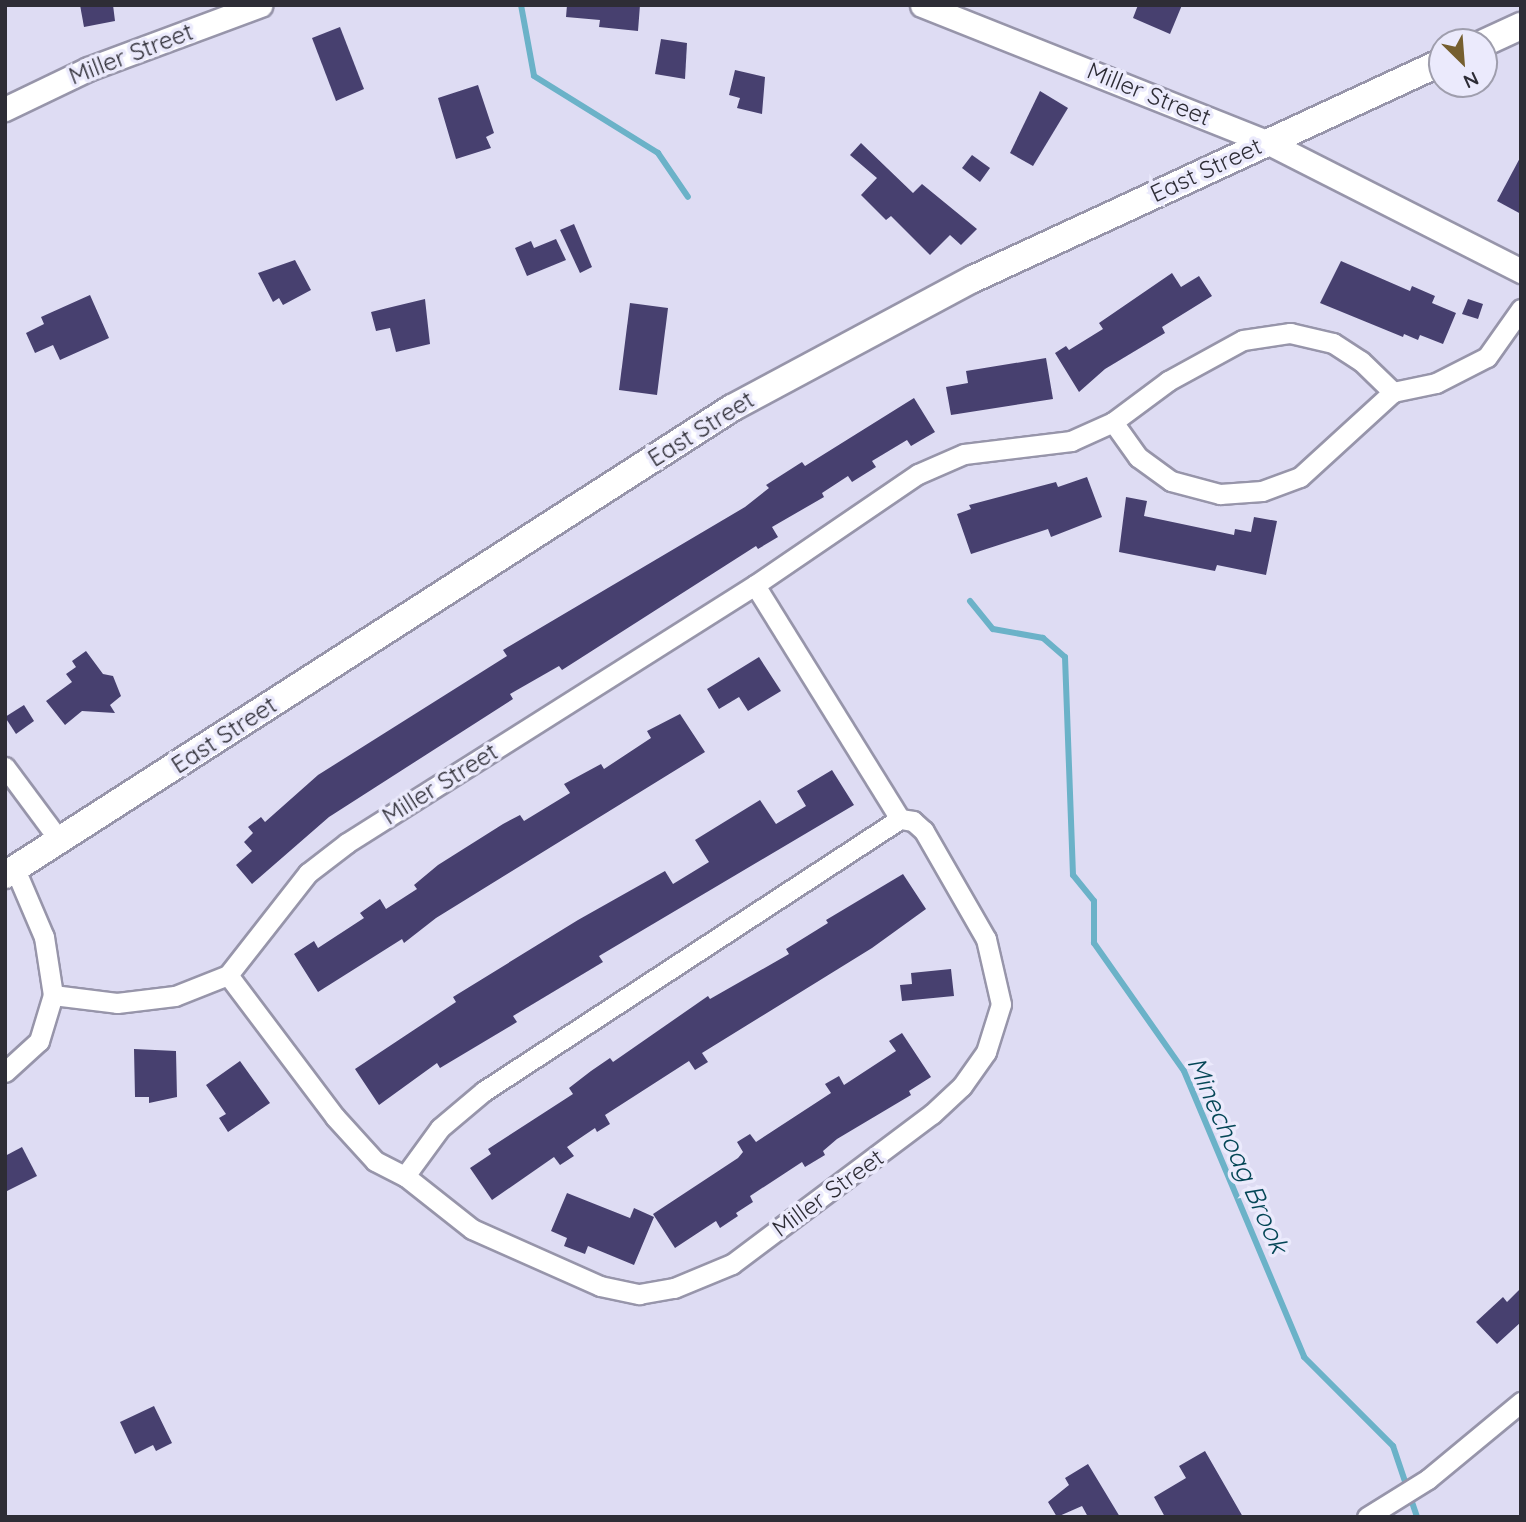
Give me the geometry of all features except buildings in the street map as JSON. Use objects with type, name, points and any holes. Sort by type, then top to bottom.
[{"type":"main road","points":[[1498,37],[1521,26]]},
{"type":"main road","name":"East Street","points":[[10,872],[732,408],[974,279],[1428,68]]},
{"type":"street","name":"Miller Street","points":[[5,109],[88,69],[260,5]]},
{"type":"street","name":"Miller Street","points":[[922,5],[1267,142],[1521,271]]},
{"type":"street","points":[[1113,422],[1138,457],[1171,481],[1220,494],[1262,491],[1300,477],[1394,392],[1436,383],[1487,357],[1521,309]]},
{"type":"street","name":"Miller Street","points":[[755,585],[900,819],[913,821],[924,831],[986,939],[1001,1004],[986,1052],[962,1086],[932,1114],[732,1264],[674,1288],[639,1294],[600,1286],[472,1229],[404,1176],[374,1161],[335,1117],[228,975],[308,873],[347,843],[755,585],[918,474],[964,454],[1071,441],[1113,422],[1168,382],[1243,340],[1290,333],[1333,343],[1361,361],[1394,392]]},
{"type":"street","points":[[5,767],[60,841]]},
{"type":"street","points":[[404,1176],[440,1128],[484,1091],[900,819]]},
{"type":"street","points":[[5,1072],[39,1041],[53,995],[44,937],[10,872]]},
{"type":"street","points":[[53,995],[117,1003],[175,996],[228,975]]},
{"type":"street","points":[[1367,1517],[1428,1479],[1521,1402]]},
{"type":"waterway","name":"Minechoag Brook","points":[[521,5],[534,76],[658,153],[688,197]]},
{"type":"waterway","name":"Minechoag Brook","points":[[970,601],[993,629],[1043,638],[1065,657],[1073,875],[1094,901],[1094,943],[1184,1071],[1304,1357],[1393,1446],[1417,1517]]}]
